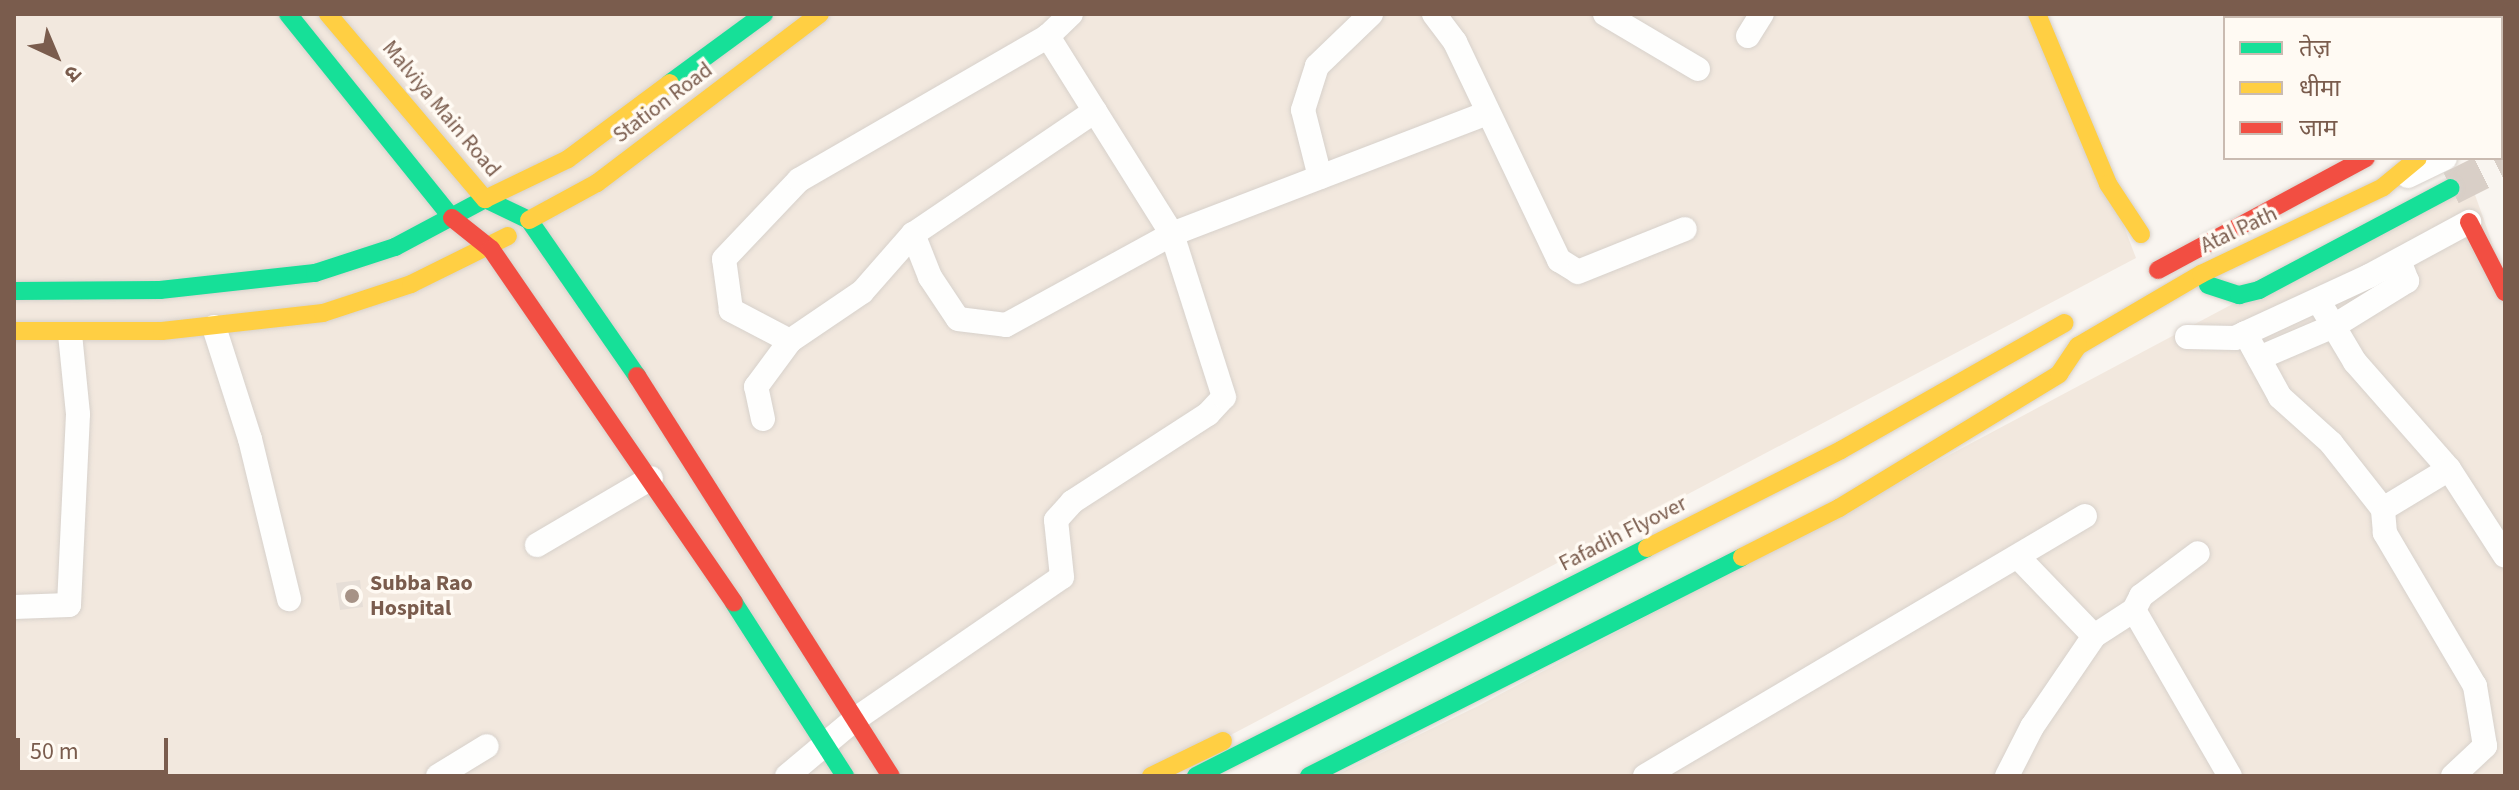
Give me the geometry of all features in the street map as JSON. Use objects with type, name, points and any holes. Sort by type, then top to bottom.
[{"type":"main road","points":[[288,14],[452,218],[491,249],[651,478],[845,776]]},
{"type":"main road","name":"Malviya Main Road","points":[[328,14],[485,199],[529,220]]},
{"type":"main road","name":"Station Road","points":[[14,291],[160,290],[315,273],[395,247],[568,159],[764,14]]},
{"type":"main road","name":"Station Road","points":[[14,331],[70,334],[214,327],[323,313],[367,302],[491,249],[529,220],[597,183],[820,14]]},
{"type":"main road","points":[[2037,14],[2108,184],[2141,234]]},
{"type":"main road","name":"Atal Path","points":[[2134,284],[2362,160]]},
{"type":"main road","name":"Atal Path","points":[[2078,346],[2201,274],[2383,187],[2416,160]]},
{"type":"main road","points":[[2208,285],[2239,295],[2259,290],[2451,188]]},
{"type":"main road","points":[[529,220],[693,457],[891,776]]},
{"type":"main road","points":[[2469,222],[2505,292]]},
{"type":"main road","name":"Fafadih Flyover","points":[[1151,776],[1700,504],[2038,324],[2072,320],[1841,450],[1196,776]]},
{"type":"main road","points":[[1867,467],[2078,346]]},
{"type":"main road","points":[[1309,776],[1839,508],[2059,374],[2078,346]]},
{"type":"street","points":[[790,341],[731,310],[724,259],[799,180],[1048,36],[1071,14]]},
{"type":"street","points":[[1320,177],[1303,110],[1317,66],[1371,14]]},
{"type":"street","points":[[1434,14],[1455,42],[1548,244],[1559,260],[1578,272],[1685,229]]},
{"type":"street","points":[[1605,14],[1698,69]]},
{"type":"street","points":[[1748,36],[1762,14]]},
{"type":"street","points":[[787,776],[854,720],[1062,577],[1056,520],[1072,502],[1208,414],[1224,397],[1172,234],[1048,36]]},
{"type":"street","points":[[763,419],[756,387],[790,341],[862,292],[913,234],[1095,111]]},
{"type":"street","points":[[913,234],[930,277],[958,319],[1006,325],[1172,234],[1487,113]]},
{"type":"street","points":[[2383,187],[2441,160]]},
{"type":"street","points":[[2187,337],[2245,333],[2399,260],[2469,222]]},
{"type":"street","points":[[2259,358],[2334,326],[2407,281],[2399,260]]},
{"type":"street","points":[[2318,300],[2355,362],[2449,469],[2505,556]]},
{"type":"street","points":[[214,327],[246,424],[289,599]]},
{"type":"street","points":[[2245,333],[2280,397],[2331,443],[2383,509],[2385,533],[2475,686],[2485,746],[2453,776]]},
{"type":"street","points":[[14,607],[69,605],[78,414],[70,334]]},
{"type":"street","points":[[2383,509],[2449,469]]},
{"type":"street","points":[[537,545],[651,478]]},
{"type":"street","points":[[1645,776],[1720,728],[2019,558],[2085,516]]},
{"type":"street","points":[[2007,776],[2032,727],[2094,636],[2134,610],[2141,596],[2198,553]]},
{"type":"street","points":[[2019,558],[2094,636]]},
{"type":"street","points":[[2134,610],[2230,776]]},
{"type":"street","points":[[438,776],[487,746]]},
{"type":"shaded area","points":[[14,14],[2043,14],[2136,258],[1153,776],[14,776]]},
{"type":"shaded area","points":[[2469,178],[2505,279],[2505,776],[1334,776],[1478,706]]},
{"type":"building","points":[[360,580],[363,607],[340,610],[336,583]]},
{"type":"tunnel","points":[[2451,188],[2505,161]]},
{"type":"railway","points":[[2503,29],[2505,35]]},
{"type":"railway","points":[[2503,72],[2505,77]]},
{"type":"traffic: fast","points":[[288,14],[452,218]]},
{"type":"traffic: fast","points":[[670,83],[764,14]]},
{"type":"traffic: fast","points":[[2208,285],[2239,295],[2259,290],[2451,188]]},
{"type":"traffic: fast","points":[[14,291],[160,290],[315,273],[395,247],[485,199],[529,220],[637,376]]},
{"type":"traffic: fast","points":[[1196,776],[1647,548]]},
{"type":"traffic: fast","points":[[1309,776],[1742,557]]},
{"type":"traffic: fast","points":[[734,603],[845,776]]},
{"type":"traffic: slow","points":[[328,14],[485,199],[568,159],[670,83]]},
{"type":"traffic: slow","points":[[529,220],[597,183],[820,14]]},
{"type":"traffic: slow","points":[[2037,14],[2108,184],[2141,234]]},
{"type":"traffic: slow","points":[[2078,346],[2201,274],[2383,187],[2416,160]]},
{"type":"traffic: slow","points":[[14,331],[162,331],[323,313],[411,284],[508,236]]},
{"type":"traffic: slow","points":[[1647,548],[1841,450],[2065,323]]},
{"type":"traffic: slow","points":[[1742,557],[1839,508],[2059,374],[2078,346]]},
{"type":"traffic: slow","points":[[1151,776],[1223,741]]},
{"type":"traffic: jam","points":[[2158,270],[2362,160]]},
{"type":"traffic: jam","points":[[452,218],[491,249],[734,603]]},
{"type":"traffic: jam","points":[[2469,222],[2505,292]]},
{"type":"traffic: jam","points":[[637,376],[891,776]]},
{"type":"place","name":"Subba Rao Hospital","points":[[352,596]]}]
